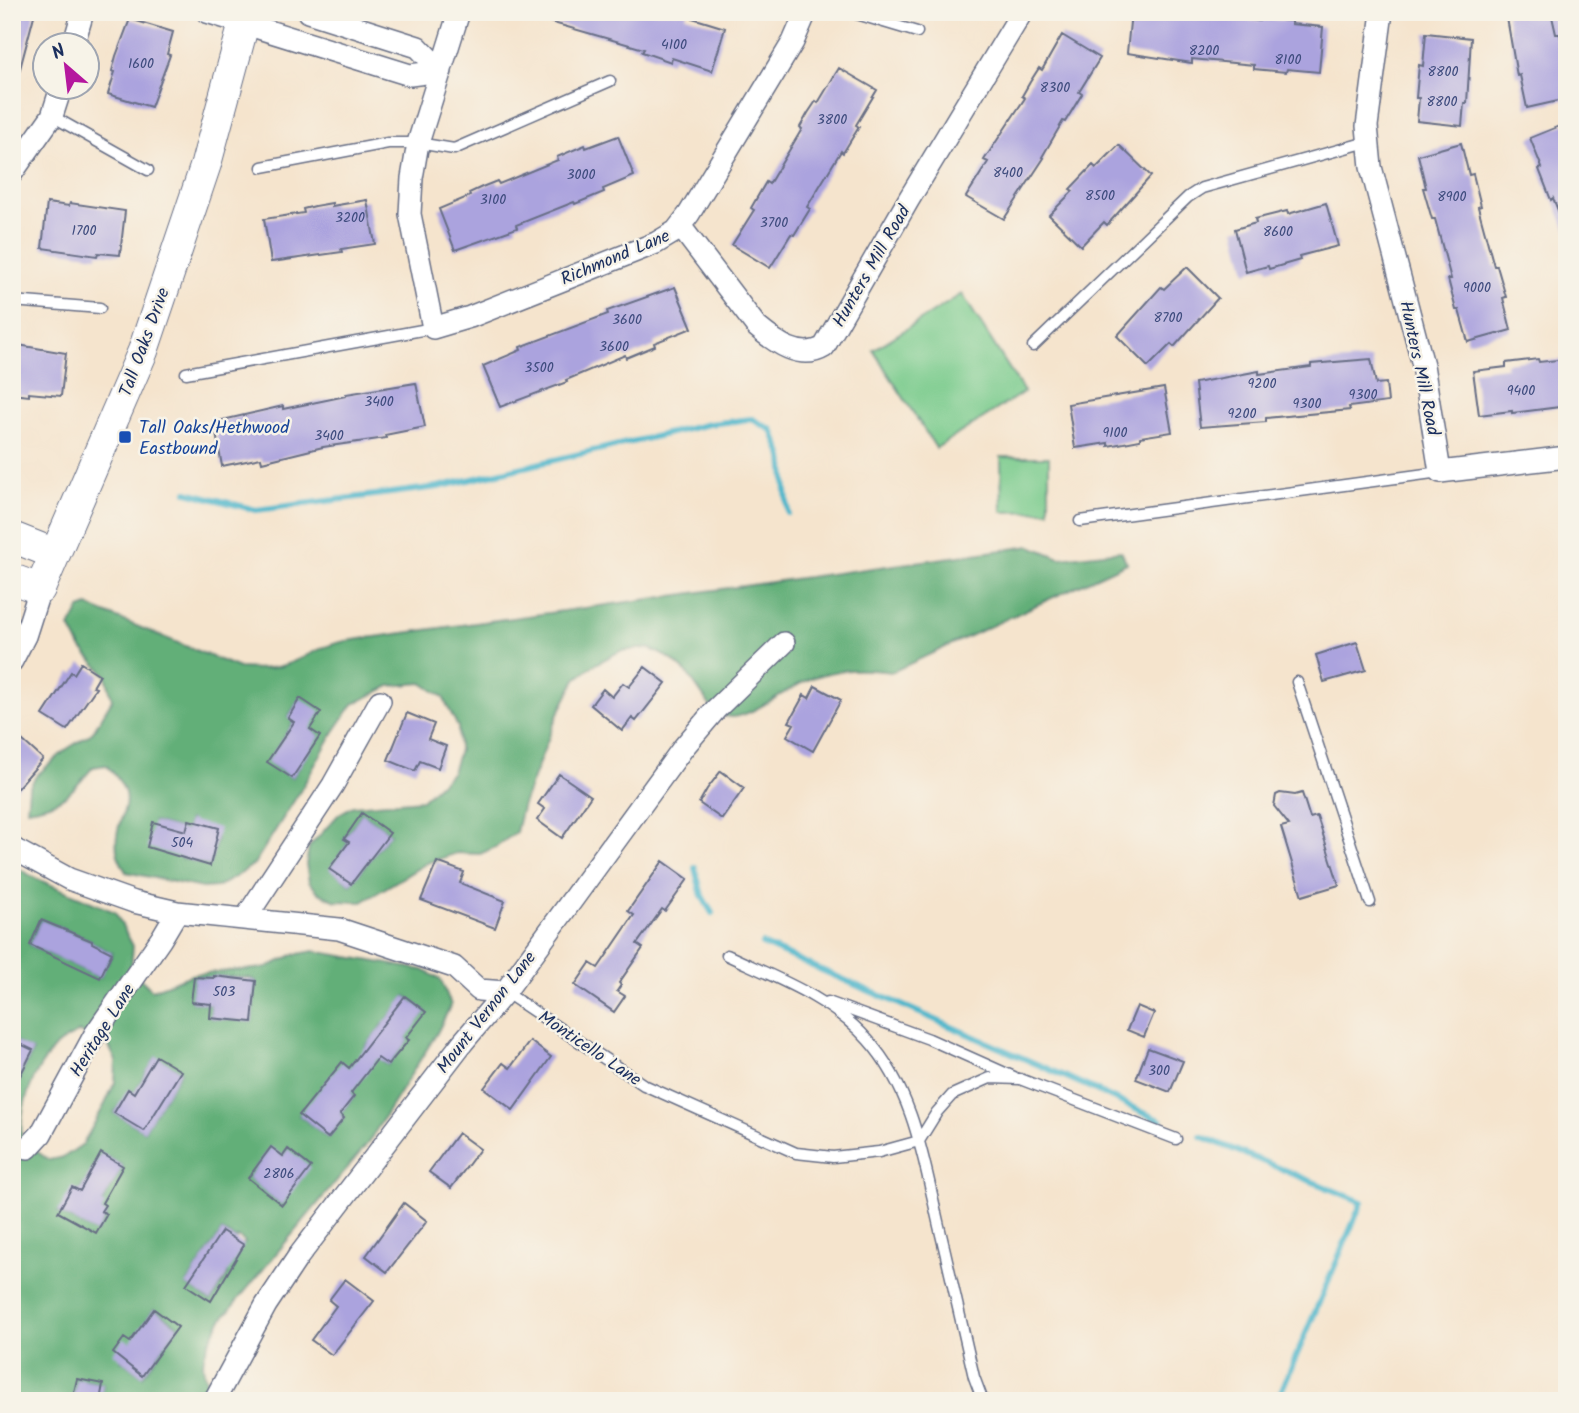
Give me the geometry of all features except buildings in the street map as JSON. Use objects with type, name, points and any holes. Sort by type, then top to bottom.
[{"type":"street","points":[[77,32],[83,12]]},
{"type":"street","points":[[207,12],[245,18],[410,75],[441,71]]},
{"type":"street","points":[[308,12],[418,47],[441,71]]},
{"type":"street","points":[[433,328],[411,214],[413,166],[459,12]]},
{"type":"street","name":"Richmond Lane","points":[[433,328],[470,317],[656,243],[681,226],[793,42],[806,12]]},
{"type":"street","name":"Hunters Mill Road","points":[[681,226],[757,327],[768,337],[805,353],[814,353],[824,347],[909,199],[1022,12]]},
{"type":"street","name":"Hunters Mill Road","points":[[1382,12],[1367,142],[1371,167],[1423,365],[1440,472]]},
{"type":"street","name":"Tall Oaks Drive","points":[[12,661],[26,636],[40,589],[143,351],[206,164],[245,18]]},
{"type":"street","points":[[12,173],[52,116],[56,102]]},
{"type":"street","points":[[1440,472],[1567,457]]},
{"type":"street","points":[[12,537],[55,554]]},
{"type":"street","points":[[12,579],[40,589]]},
{"type":"street","name":"Mount Vernon Lane","points":[[214,1401],[266,1305],[298,1257],[463,1042],[505,992],[682,748],[716,709],[784,643]]},
{"type":"street","points":[[245,919],[333,785],[380,701]]},
{"type":"street","name":"Monticello Lane","points":[[12,848],[69,878],[106,893],[177,912],[339,929],[454,967],[479,990],[505,992]]},
{"type":"street","name":"Heritage Lane","points":[[28,1149],[41,1135],[95,1034],[177,912]]},
{"type":"lane","points":[[850,12],[917,32]]},
{"type":"lane","points":[[262,167],[388,143],[418,143],[454,149],[610,81]]},
{"type":"lane","points":[[52,116],[148,170]]},
{"type":"lane","points":[[1033,346],[1188,197],[1202,188],[1367,142]]},
{"type":"lane","points":[[12,301],[100,309]]},
{"type":"lane","name":"Richmond Lane","points":[[186,373],[433,328]]},
{"type":"lane","points":[[1080,520],[1440,472]]},
{"type":"lane","points":[[1297,682],[1370,902]]},
{"type":"lane","points":[[727,955],[812,996],[929,1039],[1020,1079],[1176,1139]]},
{"type":"lane","name":"Monticello Lane","points":[[505,992],[644,1085],[796,1153],[833,1157],[879,1152],[919,1141]]},
{"type":"lane","points":[[812,996],[850,1023],[867,1039],[884,1060],[900,1088],[919,1141],[974,1377],[983,1401]]},
{"type":"lane","points":[[919,1141],[937,1112],[952,1095],[990,1079],[1020,1079]]},
{"type":"green space","points":[[962,294],[1024,392],[936,448],[873,350]]},
{"type":"green space","points":[[1001,457],[1049,457],[1049,511],[1002,512]]},
{"type":"green space","points":[[1031,546],[1060,558],[1121,551],[1127,563],[892,672],[856,670],[821,675],[799,684],[752,711],[730,717],[716,714],[687,673],[671,659],[649,648],[620,651],[594,665],[576,679],[557,716],[522,807],[516,832],[496,847],[480,854],[457,853],[427,863],[362,902],[336,901],[319,893],[309,882],[306,864],[309,847],[339,814],[353,806],[422,800],[452,772],[459,750],[458,727],[443,697],[422,683],[390,686],[353,704],[254,864],[217,887],[202,888],[126,872],[118,854],[117,838],[126,800],[118,779],[106,765],[93,767],[72,791],[58,801],[27,809],[29,788],[36,776],[67,749],[92,733],[112,700],[106,675],[81,648],[70,627],[80,609],[88,606],[239,668],[278,667],[329,645]],"holes":[[[300,699],[310,729],[319,736],[292,778],[268,762],[294,722],[288,717]],[[362,813],[390,833],[351,884],[330,869],[349,842],[344,839]],[[189,820],[217,838],[210,866],[180,858],[181,853],[154,822],[186,831]]]},
{"type":"green space","points":[[12,865],[37,879],[115,912],[133,946],[131,970],[152,990],[194,974],[266,968],[293,955],[314,951],[423,970],[441,980],[451,1005],[437,1033],[368,1143],[215,1330],[206,1350],[203,1369],[210,1390],[218,1401],[100,1401],[103,1384],[77,1379],[70,1401],[12,1401],[12,1202],[18,1199],[12,1188],[12,1092],[33,1051],[12,1040]],"holes":[[[41,920],[92,941],[112,953],[100,978],[30,945]],[[194,977],[249,978],[256,981],[252,1022],[210,1018],[211,1004],[192,1002]],[[406,996],[426,1012],[404,1036],[408,1040],[388,1065],[365,1047]],[[80,1032],[109,1046],[116,1061],[115,1082],[83,1144],[64,1157],[49,1160],[22,1141],[22,1116],[29,1090],[40,1066],[61,1042]],[[156,1057],[181,1071],[144,1131],[114,1113],[129,1090],[134,1093]],[[351,1093],[354,1096],[340,1114],[344,1118],[328,1138],[299,1115]],[[271,1148],[283,1156],[288,1149],[282,1205],[248,1178]],[[101,1154],[123,1166],[102,1203],[101,1211],[107,1215],[96,1233],[58,1212],[80,1191]],[[222,1231],[245,1242],[231,1264],[223,1270],[228,1275],[211,1301],[186,1285]],[[154,1309],[178,1326],[143,1376],[121,1360]]]},
{"type":"waterway","points":[[187,492],[256,510],[438,487],[709,424],[752,419],[772,430],[783,457],[788,513]]},
{"type":"waterway","points":[[695,868],[702,896],[712,913]]},
{"type":"waterway","points":[[762,944],[1161,1121]]},
{"type":"waterway","points":[[1201,1136],[1362,1202],[1277,1401]]},
{"type":"place","name":"Tall Oaks/Hethwood Eastbound","points":[[125,437]]}]
